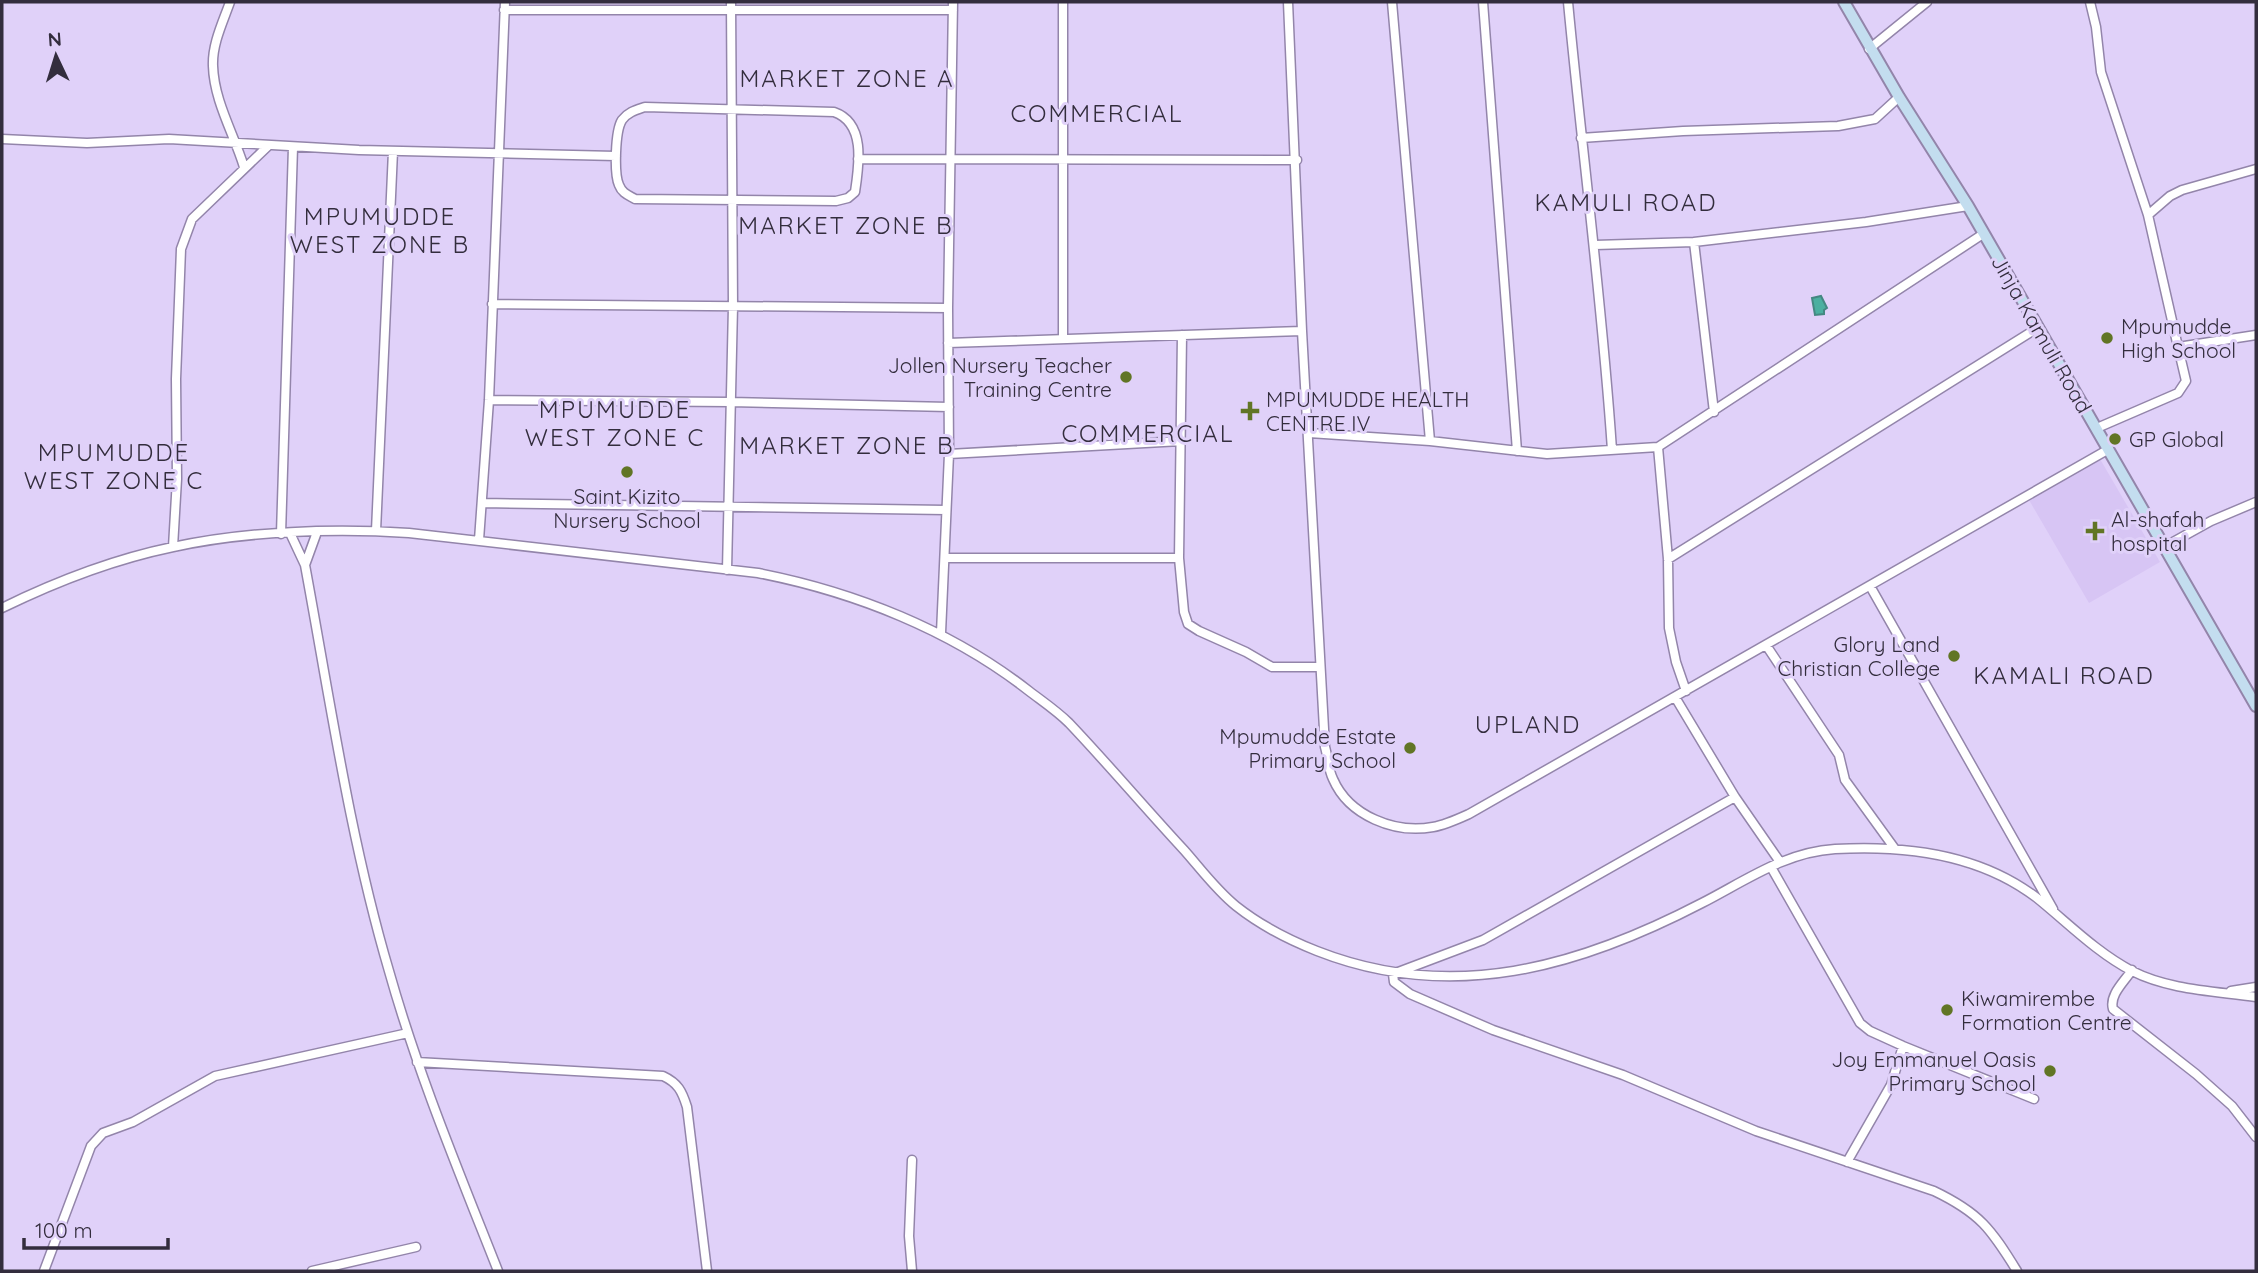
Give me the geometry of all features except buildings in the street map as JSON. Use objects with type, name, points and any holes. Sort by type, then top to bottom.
[{"type":"main road","name":"Jinja Kamuli Road","points":[[1844,2],[1869,49],[1968,206],[2039,327],[2256,706]]},
{"type":"street","points":[[230,2],[215,46],[213,65],[219,101],[244,167]]},
{"type":"street","points":[[1063,2],[1063,339]]},
{"type":"street","points":[[1288,2],[1325,747],[1333,779],[1350,803],[1374,820],[1403,829],[1435,827],[1469,814],[2109,449]]},
{"type":"street","points":[[1392,2],[1430,441]]},
{"type":"street","points":[[1483,2],[1517,451]]},
{"type":"street","points":[[1568,2],[1595,245],[1612,450]]},
{"type":"street","points":[[1869,49],[1927,2]]},
{"type":"street","points":[[2090,2],[2101,72],[2148,215],[2186,381],[2178,393],[2097,428]]},
{"type":"street","points":[[480,540],[489,400],[505,6],[953,6],[948,308],[949,454],[941,633]]},
{"type":"street","points":[[727,570],[733,306],[731,6]]},
{"type":"street","points":[[1581,138],[1838,126],[1875,119],[1899,97]]},
{"type":"street","points":[[645,107],[732,107],[834,112],[843,115],[851,121],[855,130],[858,159],[855,192],[848,198],[836,201],[635,199],[624,194],[618,184],[616,156],[618,129],[623,118],[632,111],[645,107]]},
{"type":"street","points":[[2,139],[87,143],[169,139],[393,151],[616,156]]},
{"type":"street","points":[[173,547],[177,479],[176,379],[181,249],[192,219],[268,146]]},
{"type":"street","points":[[293,147],[286,533],[305,565],[365,880],[388,971],[417,1062],[498,1271]]},
{"type":"street","points":[[376,531],[393,151]]},
{"type":"street","points":[[858,159],[1297,160]]},
{"type":"street","points":[[2148,215],[2170,196],[2182,190],[2256,169]]},
{"type":"street","points":[[1595,245],[1694,242],[1968,206]]},
{"type":"street","points":[[1309,433],[1430,441],[1547,454],[1658,447],[1983,234]]},
{"type":"street","points":[[1694,242],[1714,412]]},
{"type":"street","points":[[492,304],[948,308]]},
{"type":"street","points":[[1668,559],[2039,327]]},
{"type":"street","points":[[948,343],[1303,331]]},
{"type":"street","points":[[1182,335],[1179,558],[1184,612],[1188,624],[1272,667],[1320,667]]},
{"type":"street","points":[[2178,347],[2256,335]]},
{"type":"street","points":[[489,400],[949,407]]},
{"type":"street","points":[[949,454],[1181,441]]},
{"type":"street","points":[[1658,447],[1668,559],[1671,645],[1686,691]]},
{"type":"street","points":[[2164,547],[2211,521],[2256,502]]},
{"type":"street","points":[[483,503],[946,510]]},
{"type":"street","points":[[2,608],[36,591],[91,571],[173,547],[286,533],[376,531],[480,540],[797,580],[844,595],[941,633],[1009,676],[1065,719],[1233,904],[1272,930],[1318,951],[1393,974],[1491,975],[1535,968],[1574,958],[1662,923],[1780,862],[1816,851],[1895,849],[1959,859],[2011,880],[2056,913],[2090,944],[2132,971],[2175,986],[2256,997]]},
{"type":"street","points":[[305,565],[317,532]]},
{"type":"street","points":[[944,558],[1179,558]]},
{"type":"street","points":[[1870,586],[2056,913]]},
{"type":"street","points":[[1766,645],[1839,755],[1845,780],[1895,849]]},
{"type":"street","points":[[1675,697],[1735,797],[1780,862]]},
{"type":"street","points":[[1393,974],[1483,940],[1735,797]]},
{"type":"street","points":[[1771,867],[1860,1023],[1870,1031],[1903,1046],[2034,1099]]},
{"type":"street","points":[[2132,971],[2113,997],[2113,1009],[2162,1046],[2232,1106],[2256,1137]]},
{"type":"street","points":[[1393,974],[1394,982],[1401,989],[1493,1030],[1623,1075],[1756,1131],[1903,1179],[1959,1203],[1980,1217],[1996,1236],[2018,1271]]},
{"type":"street","points":[[2221,992],[2256,987]]},
{"type":"street","points":[[44,1271],[91,1146],[103,1133],[133,1122],[215,1076],[408,1033]]},
{"type":"street","points":[[1847,1162],[1891,1085],[1903,1046]]},
{"type":"street","points":[[417,1062],[663,1076],[675,1082],[682,1091],[687,1107],[707,1271]]},
{"type":"street","points":[[912,1160],[909,1236],[912,1271]]},
{"type":"street","points":[[312,1271],[416,1247]]},
{"type":"shaded area","points":[[1821,296],[1827,308],[1824,314],[1815,315],[1812,298]]},
{"type":"shaded area","name":"Al-shafah hospital","points":[[2100,459],[2160,562],[2089,603],[2029,500]]},
{"type":"place","name":"Mpumudde High School","points":[[2107,338]]},
{"type":"place","name":"Jollen Nursery Teacher Training Centre","points":[[1126,377]]},
{"type":"place","name":"MPUMUDDE HEALTH CENTRE IV","points":[[1250,411]]},
{"type":"place","name":"GP Global","points":[[2115,439]]},
{"type":"place","name":"Saint Kizito Nursery School","points":[[627,472]]},
{"type":"place","name":"Al-shafah hospital","points":[[2095,531]]},
{"type":"place","name":"Glory Land Christian College","points":[[1954,656]]},
{"type":"place","name":"Mpumudde Estate Primary School","points":[[1410,748]]},
{"type":"place","name":"Kiwamirembe Formation Centre","points":[[1947,1010]]},
{"type":"place","name":"Joy Emmanuel Oasis Primary School","points":[[2050,1071]]},
{"type":"district","name":"MARKET ZONE A","points":[[847,78]]},
{"type":"district","name":"COMMERCIAL","points":[[1097,113]]},
{"type":"district","name":"KAMULI ROAD","points":[[1626,202]]},
{"type":"district","name":"MARKET ZONE B","points":[[846,225]]},
{"type":"district","name":"MPUMUDDE WEST ZONE B","points":[[380,230]]},
{"type":"district","name":"MPUMUDDE WEST ZONE C","points":[[615,423]]},
{"type":"district","name":"COMMERCIAL","points":[[1148,433]]},
{"type":"district","name":"MARKET ZONE B","points":[[847,445]]},
{"type":"district","name":"MPUMUDDE WEST ZONE C","points":[[114,466]]},
{"type":"district","name":"KAMALI ROAD","points":[[2064,675]]},
{"type":"district","name":"UPLAND","points":[[1528,724]]}]
